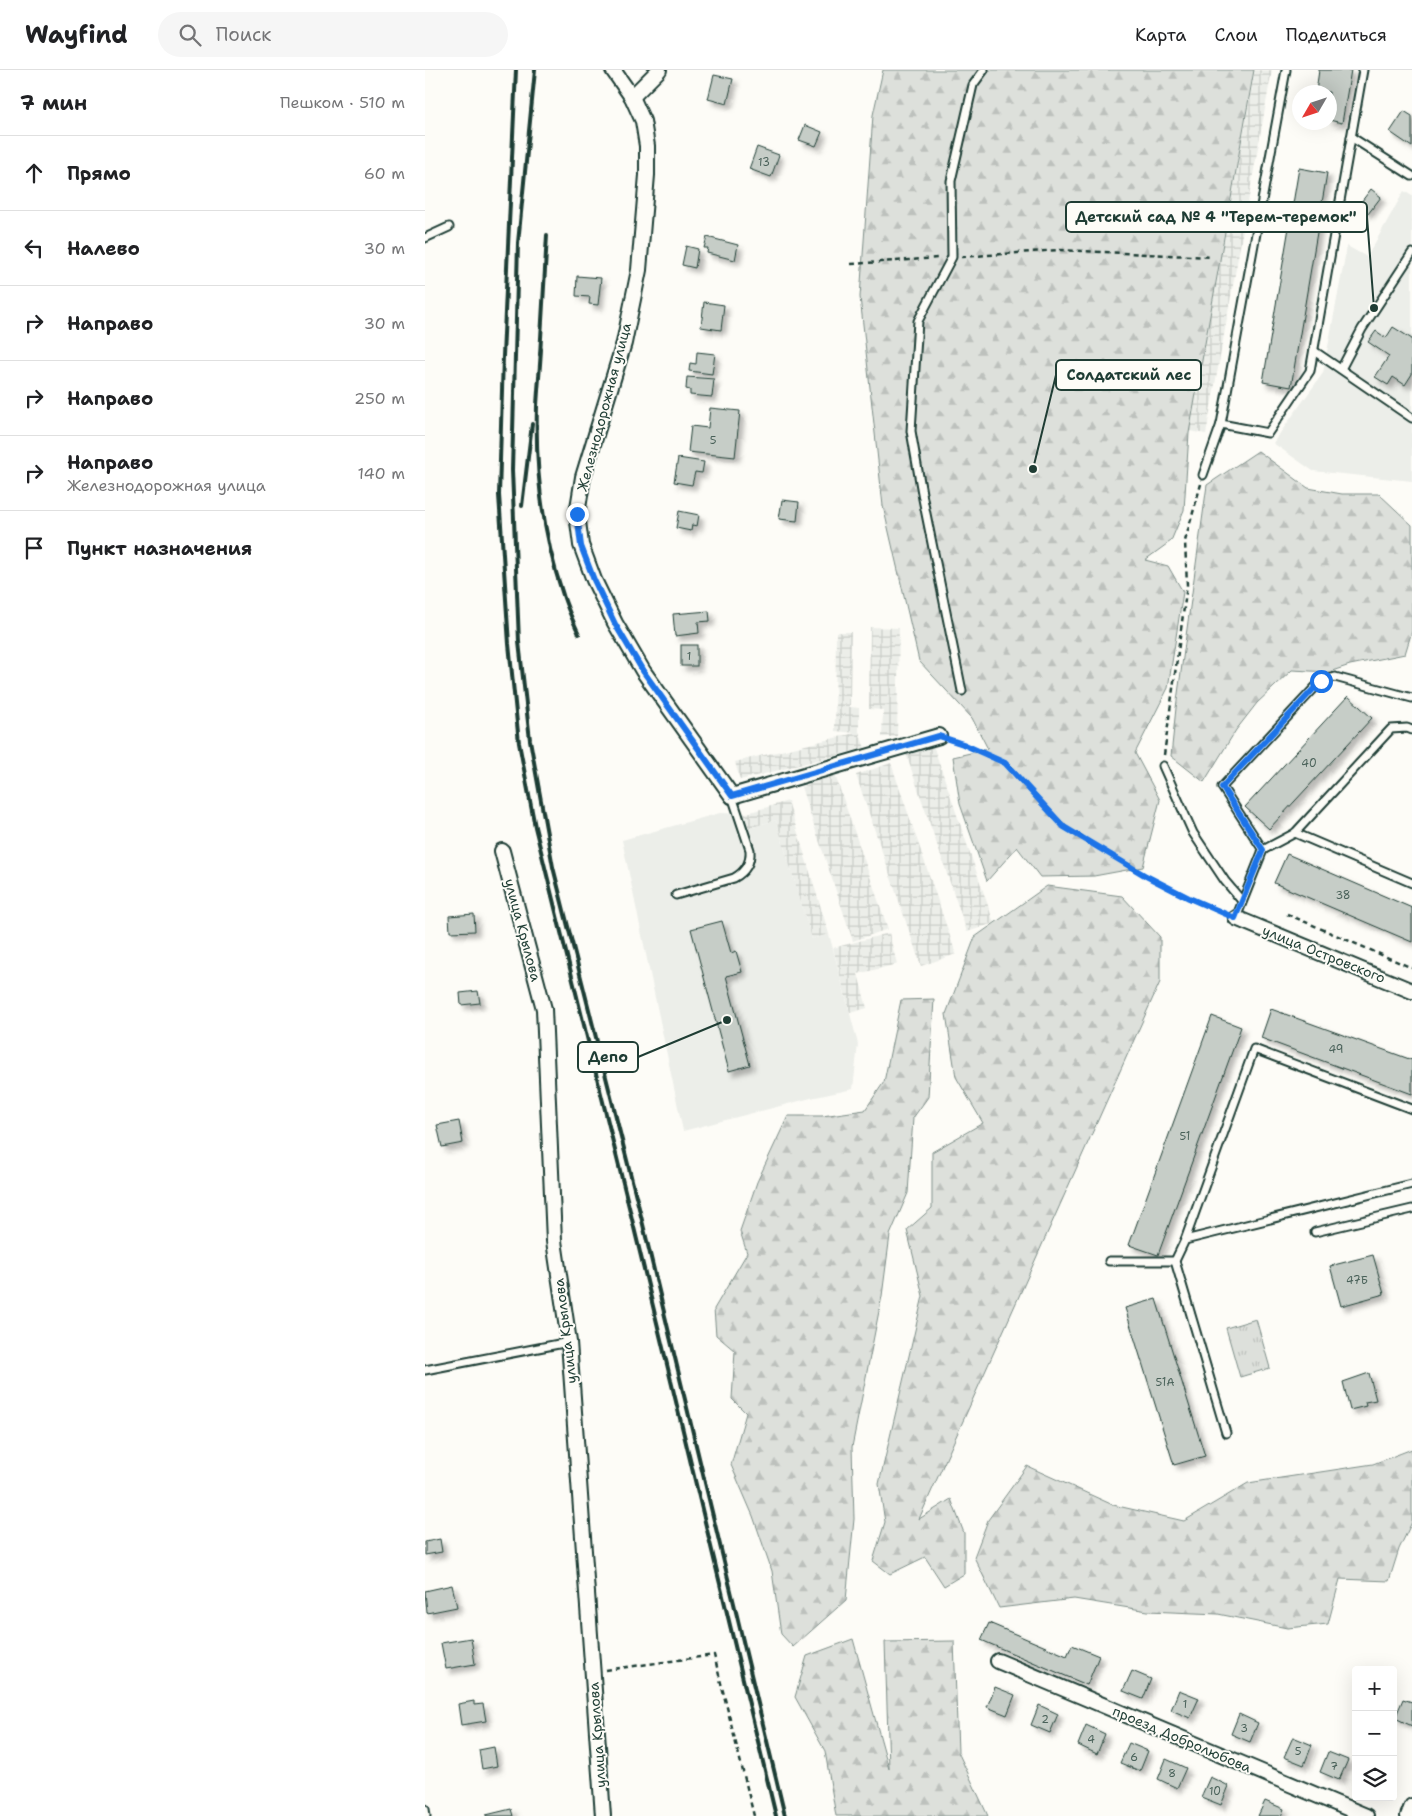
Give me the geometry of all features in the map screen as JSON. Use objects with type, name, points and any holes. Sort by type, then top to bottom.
[{"type":"street","name":"Железнодорожная улица","points":[[613,70],[632,97],[643,121],[647,146],[647,175],[639,270],[624,343],[583,477],[577,514],[581,546],[594,580],[615,624],[643,671],[732,796]]},
{"type":"street","points":[[632,97],[659,70]]},
{"type":"street","points":[[732,796],[939,736]]},
{"type":"street","name":"улица Крылова","points":[[502,852],[544,1009],[553,1241],[569,1342],[603,1816]]},
{"type":"street","name":"улица Островского","points":[[1235,918],[1412,991]]},
{"type":"street","name":"проезд Добролюбова","points":[[998,1661],[1366,1816]]},
{"type":"street","points":[[1408,1816],[1412,1806]]},
{"type":"lane","points":[[962,691],[923,500],[911,431],[918,321],[952,257],[951,181],[973,85],[984,70]]},
{"type":"lane","points":[[1203,475],[1221,424],[1286,70]]},
{"type":"lane","points":[[1221,424],[1268,433],[1310,371],[1363,70]]},
{"type":"lane","points":[[1351,137],[1412,176]]},
{"type":"lane","points":[[425,238],[449,227]]},
{"type":"lane","points":[[1341,369],[1362,329],[1412,253]]},
{"type":"lane","points":[[1314,351],[1412,418]]},
{"type":"lane","points":[[1263,850],[1222,787],[1321,681],[1335,677],[1412,698]]},
{"type":"lane","points":[[1235,918],[1263,850],[1295,833],[1391,729],[1407,728],[1412,730]]},
{"type":"lane","points":[[1163,766],[1193,833],[1225,881],[1243,901]]},
{"type":"lane","points":[[676,894],[734,878],[748,866],[751,855],[750,850],[732,796]]},
{"type":"lane","points":[[1295,833],[1412,883]]},
{"type":"lane","points":[[1226,1433],[1175,1260],[1185,1240],[1254,1049],[1412,1109]]},
{"type":"lane","points":[[1185,1240],[1412,1184]]},
{"type":"lane","points":[[1315,1232],[1412,1209]]},
{"type":"lane","points":[[1109,1261],[1175,1260]]},
{"type":"lane","points":[[425,1370],[569,1342]]},
{"type":"lane","points":[[425,1809],[427,1816]]},
{"type":"path","points":[[851,264],[1059,250],[1212,257]]},
{"type":"path","points":[[1163,766],[1187,585],[1185,541],[1203,475]]},
{"type":"path","points":[[939,736],[963,744],[1005,763],[1064,827],[1146,876],[1189,898],[1235,918]]},
{"type":"path","points":[[1287,914],[1412,968]]},
{"type":"path","points":[[592,1672],[714,1655],[754,1816]]},
{"type":"shaded area","points":[[1255,70],[1272,70],[1206,434],[1189,431]]},
{"type":"shaded area","points":[[1404,191],[1412,196],[1412,481],[1313,471],[1273,443],[1323,373],[1347,246],[1367,257]]},
{"type":"shaded area","points":[[870,627],[899,628],[897,737],[882,737],[883,710],[869,709]]},
{"type":"shaded area","points":[[836,632],[851,632],[850,707],[859,708],[859,732],[865,748],[740,780],[735,762],[855,733],[835,731]]},
{"type":"shaded area","points":[[933,745],[994,923],[967,932],[906,754]]},
{"type":"shaded area","points":[[891,763],[956,954],[921,966],[856,775]]},
{"type":"shaded area","points":[[835,775],[888,929],[853,941],[801,787]]},
{"type":"shaded area","points":[[788,801],[829,934],[812,939],[776,820],[749,828],[744,814]]},
{"type":"shaded area","points":[[720,813],[744,814],[749,828],[776,820],[812,939],[829,934],[858,1044],[853,1089],[683,1131],[622,840]]},
{"type":"shaded area","points":[[889,933],[897,964],[858,974],[867,1008],[850,1013],[833,948]]},
{"type":"green space","points":[[883,70],[1254,70],[1189,433],[1184,510],[1171,541],[1145,560],[1168,566],[1183,592],[1168,688],[1135,753],[1160,800],[1143,867],[1094,876],[1040,877],[1017,847],[987,881],[960,804],[953,757],[988,749],[972,718],[919,661],[883,506],[860,297],[873,115]]},
{"type":"green space","points":[[1258,451],[1308,488],[1342,494],[1379,494],[1412,525],[1412,631],[1405,654],[1350,665],[1329,672],[1292,670],[1257,703],[1236,730],[1204,782],[1171,756],[1207,485]]},
{"type":"green space","points":[[1047,886],[1122,896],[1160,937],[1160,982],[919,1519],[951,1499],[964,1533],[964,1574],[944,1586],[925,1557],[890,1574],[873,1561],[885,1522],[879,1484],[923,1296],[907,1230],[932,1208],[932,1152],[983,1123],[956,1077],[946,1014],[975,937]]},
{"type":"green space","points":[[934,999],[928,1097],[913,1118],[908,1193],[890,1235],[882,1296],[852,1447],[854,1519],[846,1600],[793,1647],[781,1634],[772,1571],[753,1516],[731,1465],[746,1413],[732,1399],[735,1351],[716,1335],[714,1309],[747,1253],[740,1231],[757,1182],[788,1116],[822,1116],[865,1110],[884,1082],[901,1000]]},
{"type":"green space","points":[[1256,1319],[1270,1368],[1240,1377],[1226,1328]]},
{"type":"green space","points":[[1412,1449],[1412,1522],[1399,1549],[1389,1581],[1340,1579],[1328,1624],[1287,1628],[1218,1614],[1148,1611],[1074,1599],[999,1608],[974,1557],[988,1520],[1027,1466],[1113,1505],[1184,1521],[1248,1483],[1373,1464]]},
{"type":"green space","points":[[853,1639],[889,1769],[885,1642],[954,1641],[958,1752],[988,1816],[836,1816],[825,1751],[795,1697],[807,1656]]},
{"type":"building","points":[[1319,70],[1351,70],[1342,123],[1337,122],[1337,85],[1317,85]]},
{"type":"building","points":[[714,75],[733,79],[727,104],[708,99]]},
{"type":"building","points":[[1404,111],[1412,116],[1412,147],[1390,132]]},
{"type":"building","points":[[805,125],[822,132],[816,146],[799,140]]},
{"type":"building","points":[[757,147],[779,155],[771,177],[749,169]]},
{"type":"building","points":[[1299,168],[1327,173],[1291,387],[1263,382]]},
{"type":"building","points":[[1371,189],[1381,197],[1368,214],[1358,206]]},
{"type":"building","points":[[707,237],[738,245],[735,260],[707,253],[708,248],[704,248]]},
{"type":"building","points":[[686,246],[698,249],[695,268],[682,265]]},
{"type":"building","points":[[577,276],[601,278],[598,305],[589,304],[590,297],[576,296]]},
{"type":"building","points":[[704,302],[724,305],[721,330],[701,327]]},
{"type":"building","points":[[1393,327],[1412,339],[1412,374],[1405,385],[1393,377],[1388,385],[1375,377],[1389,356],[1368,342],[1376,331],[1386,338]]},
{"type":"building","points":[[697,352],[715,354],[712,374],[689,371],[690,363],[696,364]]},
{"type":"building","points":[[687,377],[714,379],[712,397],[690,395],[690,390],[686,389]]},
{"type":"building","points":[[710,408],[740,411],[735,457],[688,452],[691,426],[708,428]]},
{"type":"building","points":[[678,458],[704,462],[702,473],[695,472],[692,485],[674,482]]},
{"type":"building","points":[[782,500],[799,502],[797,521],[779,519]]},
{"type":"building","points":[[679,511],[699,515],[697,526],[692,525],[691,531],[676,528]]},
{"type":"building","points":[[709,611],[710,621],[698,622],[699,633],[675,636],[673,614]]},
{"type":"building","points":[[681,645],[697,645],[697,666],[681,666]]},
{"type":"building","points":[[1348,696],[1372,718],[1269,829],[1245,807]]},
{"type":"building","points":[[1287,854],[1412,908],[1412,942],[1274,883]]},
{"type":"building","points":[[474,914],[475,931],[450,932],[449,916]]},
{"type":"building","points":[[722,921],[731,953],[736,951],[742,972],[726,976],[750,1065],[729,1071],[691,929]]},
{"type":"building","points":[[478,991],[480,1003],[461,1005],[460,993]]},
{"type":"building","points":[[1271,1009],[1412,1060],[1412,1094],[1261,1038]]},
{"type":"building","points":[[1212,1016],[1241,1027],[1158,1255],[1129,1245]]},
{"type":"building","points":[[459,1121],[463,1143],[442,1147],[437,1125]]},
{"type":"building","points":[[1373,1255],[1384,1294],[1341,1306],[1330,1266]]},
{"type":"building","points":[[1156,1299],[1205,1456],[1174,1465],[1125,1308]]},
{"type":"building","points":[[1369,1373],[1376,1400],[1365,1402],[1366,1406],[1350,1410],[1343,1382]]},
{"type":"building","points":[[440,1539],[442,1552],[425,1555],[425,1542]]},
{"type":"building","points":[[452,1585],[457,1607],[427,1613],[425,1591]]},
{"type":"building","points":[[989,1623],[1067,1656],[1072,1645],[1099,1656],[1087,1685],[981,1640]]},
{"type":"building","points":[[471,1638],[475,1664],[446,1669],[441,1643]]},
{"type":"building","points":[[1132,1671],[1151,1679],[1143,1699],[1123,1691]]},
{"type":"building","points":[[995,1687],[1015,1695],[1007,1715],[987,1707]]},
{"type":"building","points":[[1179,1690],[1199,1698],[1190,1718],[1171,1710]]},
{"type":"building","points":[[1403,1699],[1412,1702],[1412,1726],[1397,1719],[1397,1713]]},
{"type":"building","points":[[474,1701],[474,1705],[483,1704],[486,1721],[461,1725],[458,1704]]},
{"type":"building","points":[[1039,1705],[1058,1714],[1050,1733],[1031,1725]]},
{"type":"building","points":[[1239,1714],[1258,1723],[1250,1742],[1231,1734]]},
{"type":"building","points":[[1086,1725],[1105,1734],[1097,1754],[1078,1745]]},
{"type":"building","points":[[1293,1737],[1312,1745],[1304,1765],[1284,1757]]},
{"type":"building","points":[[1129,1743],[1148,1751],[1140,1771],[1120,1763]]},
{"type":"building","points":[[494,1747],[497,1766],[482,1769],[479,1750]]},
{"type":"building","points":[[1328,1752],[1348,1760],[1339,1780],[1320,1772]]},
{"type":"building","points":[[1166,1759],[1186,1768],[1177,1788],[1158,1779]]},
{"type":"building","points":[[1210,1777],[1229,1786],[1221,1805],[1201,1797]]},
{"type":"building","points":[[1265,1801],[1284,1809],[1281,1816],[1258,1816]]},
{"type":"building","points":[[511,1809],[513,1816],[486,1816],[486,1815]]},
{"type":"railway","points":[[516,70],[503,356],[499,495],[509,644],[519,743],[535,827],[776,1816]]},
{"type":"railway","points":[[535,70],[518,243],[512,470],[519,642],[530,740],[553,867],[640,1212],[785,1816]]},
{"type":"railway","points":[[540,355],[547,235]]},
{"type":"railway","points":[[541,349],[537,406],[537,454],[545,525],[566,605],[579,634]]},
{"type":"railway","points":[[522,506],[532,424]]},
{"type":"place","name":"Детский сад № 4 \"Терем-теремок\"","points":[[1374,308]]},
{"type":"place","name":"Солдатский лес","points":[[1033,469]]},
{"type":"place","name":"Депо","points":[[727,1020]]},
{"type":"route","points":[[577,514],[581,546],[594,580],[615,624],[643,671],[732,796],[939,736],[963,744],[1005,763],[1064,827],[1146,876],[1189,898],[1235,918],[1263,850],[1222,787],[1321,681]]}]
